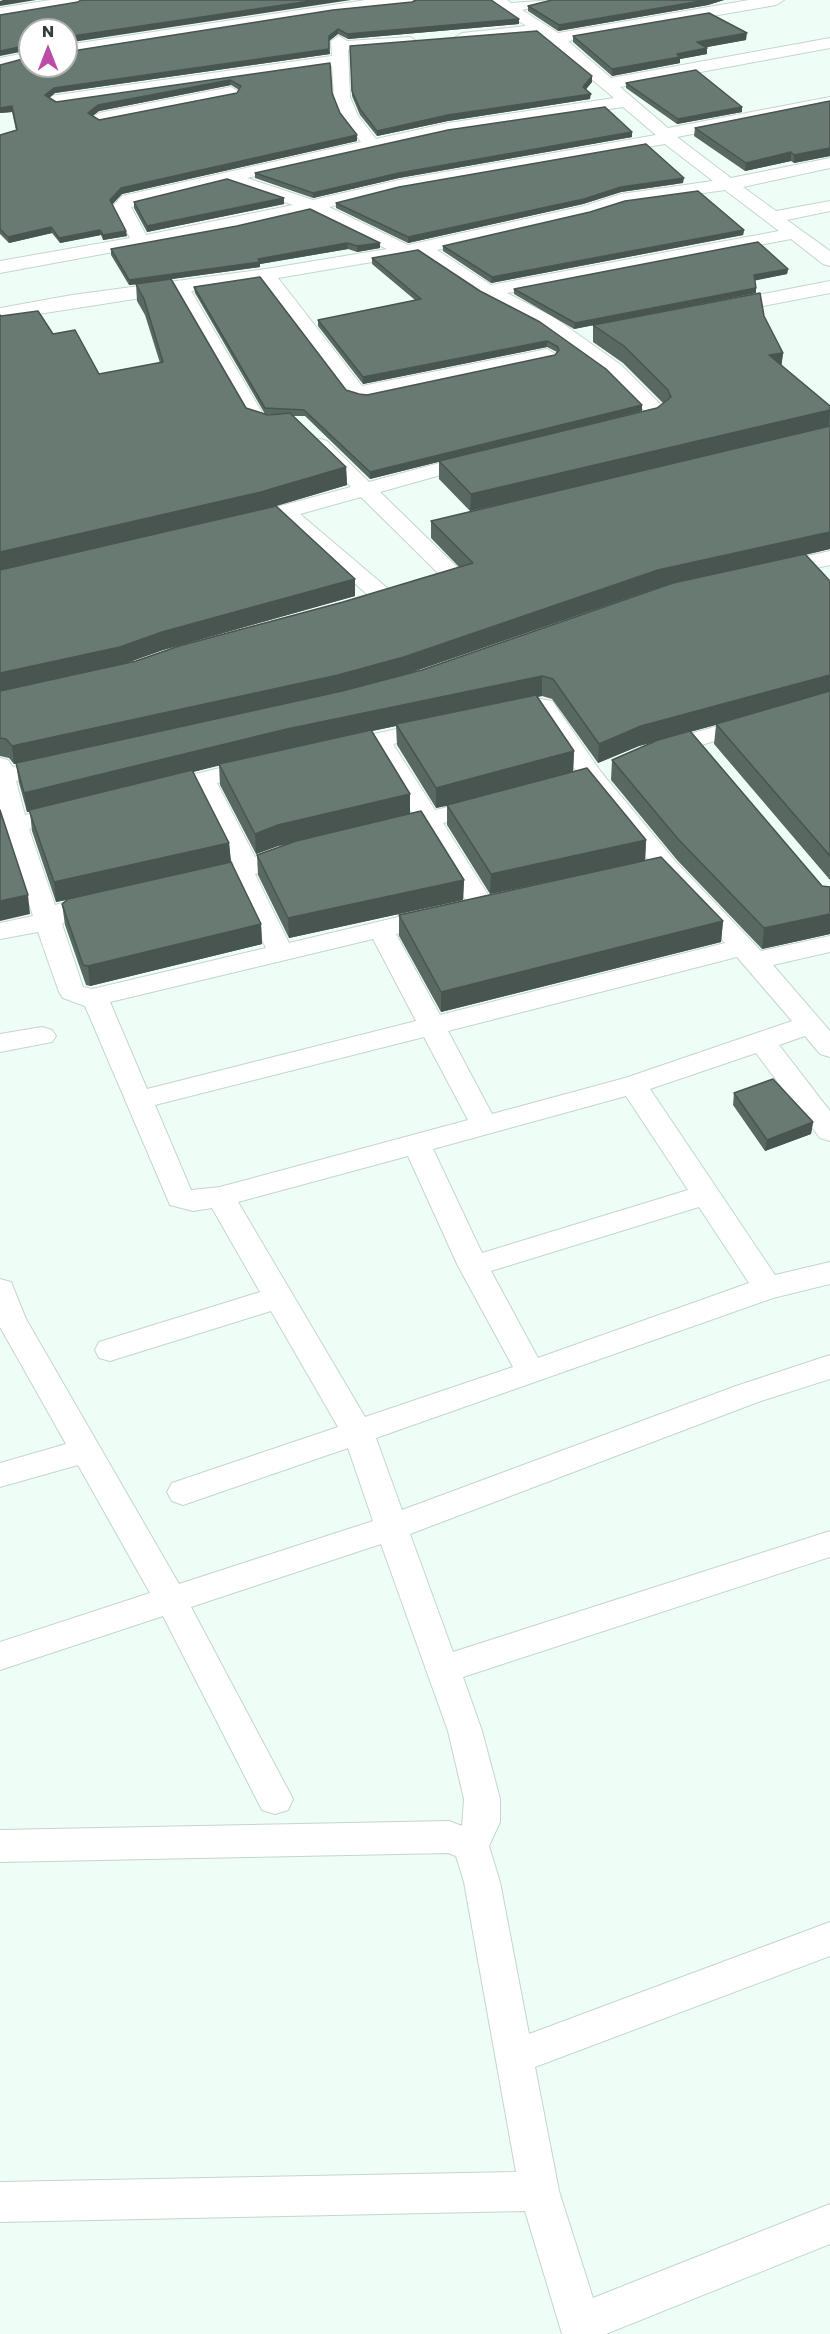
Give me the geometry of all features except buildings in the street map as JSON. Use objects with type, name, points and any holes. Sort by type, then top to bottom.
[{"type":"street","points":[[0,14],[78,0]]},
{"type":"street","points":[[78,49],[333,4],[412,0]]},
{"type":"street","points":[[503,4],[546,0]]},
{"type":"street","points":[[450,39],[548,34],[776,0]]},
{"type":"street","points":[[333,4],[340,53],[335,78],[350,117],[372,145]]},
{"type":"street","points":[[503,4],[548,34],[666,136],[828,256]]},
{"type":"street","points":[[56,100],[429,40]]},
{"type":"street","points":[[607,84],[830,44]]},
{"type":"street","points":[[0,63],[18,59]]},
{"type":"street","points":[[99,118],[188,99],[295,83]]},
{"type":"street","points":[[141,242],[122,206],[123,202],[448,128],[627,101]]},
{"type":"street","points":[[0,267],[237,224],[399,185],[666,136],[830,102]]},
{"type":"street","points":[[7,307],[267,275],[413,250],[589,210],[621,199],[730,184],[830,163]]},
{"type":"street","points":[[229,178],[310,206],[413,250],[548,322],[614,369],[658,413],[648,419],[603,429]]},
{"type":"street","points":[[774,217],[830,206]]},
{"type":"street","points":[[488,291],[796,233]]},
{"type":"street","points":[[267,275],[355,391],[367,393],[547,355]]},
{"type":"street","points":[[179,287],[256,420],[269,424],[300,426],[412,534],[451,576],[375,600],[286,513]]},
{"type":"street","points":[[706,311],[830,287]]},
{"type":"street","points":[[570,338],[593,333]]},
{"type":"street","points":[[228,526],[286,513],[495,455]]},
{"type":"street","points":[[412,534],[435,528]]},
{"type":"street","points":[[753,575],[830,558]]},
{"type":"street","points":[[322,751],[542,705],[581,780],[654,868],[749,954],[830,1048]]},
{"type":"street","points":[[637,757],[701,748],[773,717]]},
{"type":"street","points":[[96,1000],[103,993],[493,904],[428,820],[379,740]]},
{"type":"street","points":[[73,761],[1,773],[15,825],[72,992],[96,1000],[180,1198],[194,1201],[220,1197],[633,1085],[809,1025]]},
{"type":"street","points":[[136,795],[278,761]]},
{"type":"street","points":[[581,780],[615,766]]},
{"type":"street","points":[[203,779],[280,951]]},
{"type":"street","points":[[366,835],[504,800]]},
{"type":"street","points":[[15,825],[92,806]]},
{"type":"street","points":[[176,884],[245,869],[320,845]]},
{"type":"street","points":[[0,931],[47,922],[60,912],[121,896]]},
{"type":"street","points":[[381,929],[484,1125]]},
{"type":"street","points":[[139,1100],[432,1026],[749,954],[830,944]]},
{"type":"street","points":[[0,1043],[42,1036]]},
{"type":"street","points":[[762,1041],[830,1131]]},
{"type":"street","points":[[633,1085],[768,1288]]},
{"type":"street","points":[[416,1143],[473,1266],[531,1373]]},
{"type":"street","points":[[473,1266],[706,1194]]},
{"type":"street","points":[[220,1197],[358,1433],[465,1731],[482,1799],[482,1822],[471,1846],[482,1882],[539,2191],[581,2329],[830,2224]]},
{"type":"street","points":[[183,1492],[531,1373],[768,1288],[830,1273]]},
{"type":"street","points":[[0,1290],[5,1322],[171,1600],[274,1799]]},
{"type":"street","points":[[110,1350],[279,1297]]},
{"type":"street","points":[[0,1656],[393,1527],[747,1394],[830,1367]]},
{"type":"street","points":[[0,1475],[83,1451]]},
{"type":"street","points":[[443,1670],[830,1544]]},
{"type":"street","points":[[0,1846],[449,1837],[471,1846]]},
{"type":"street","points":[[515,2057],[830,1939]]},
{"type":"street","points":[[0,2202],[539,2191]]}]
